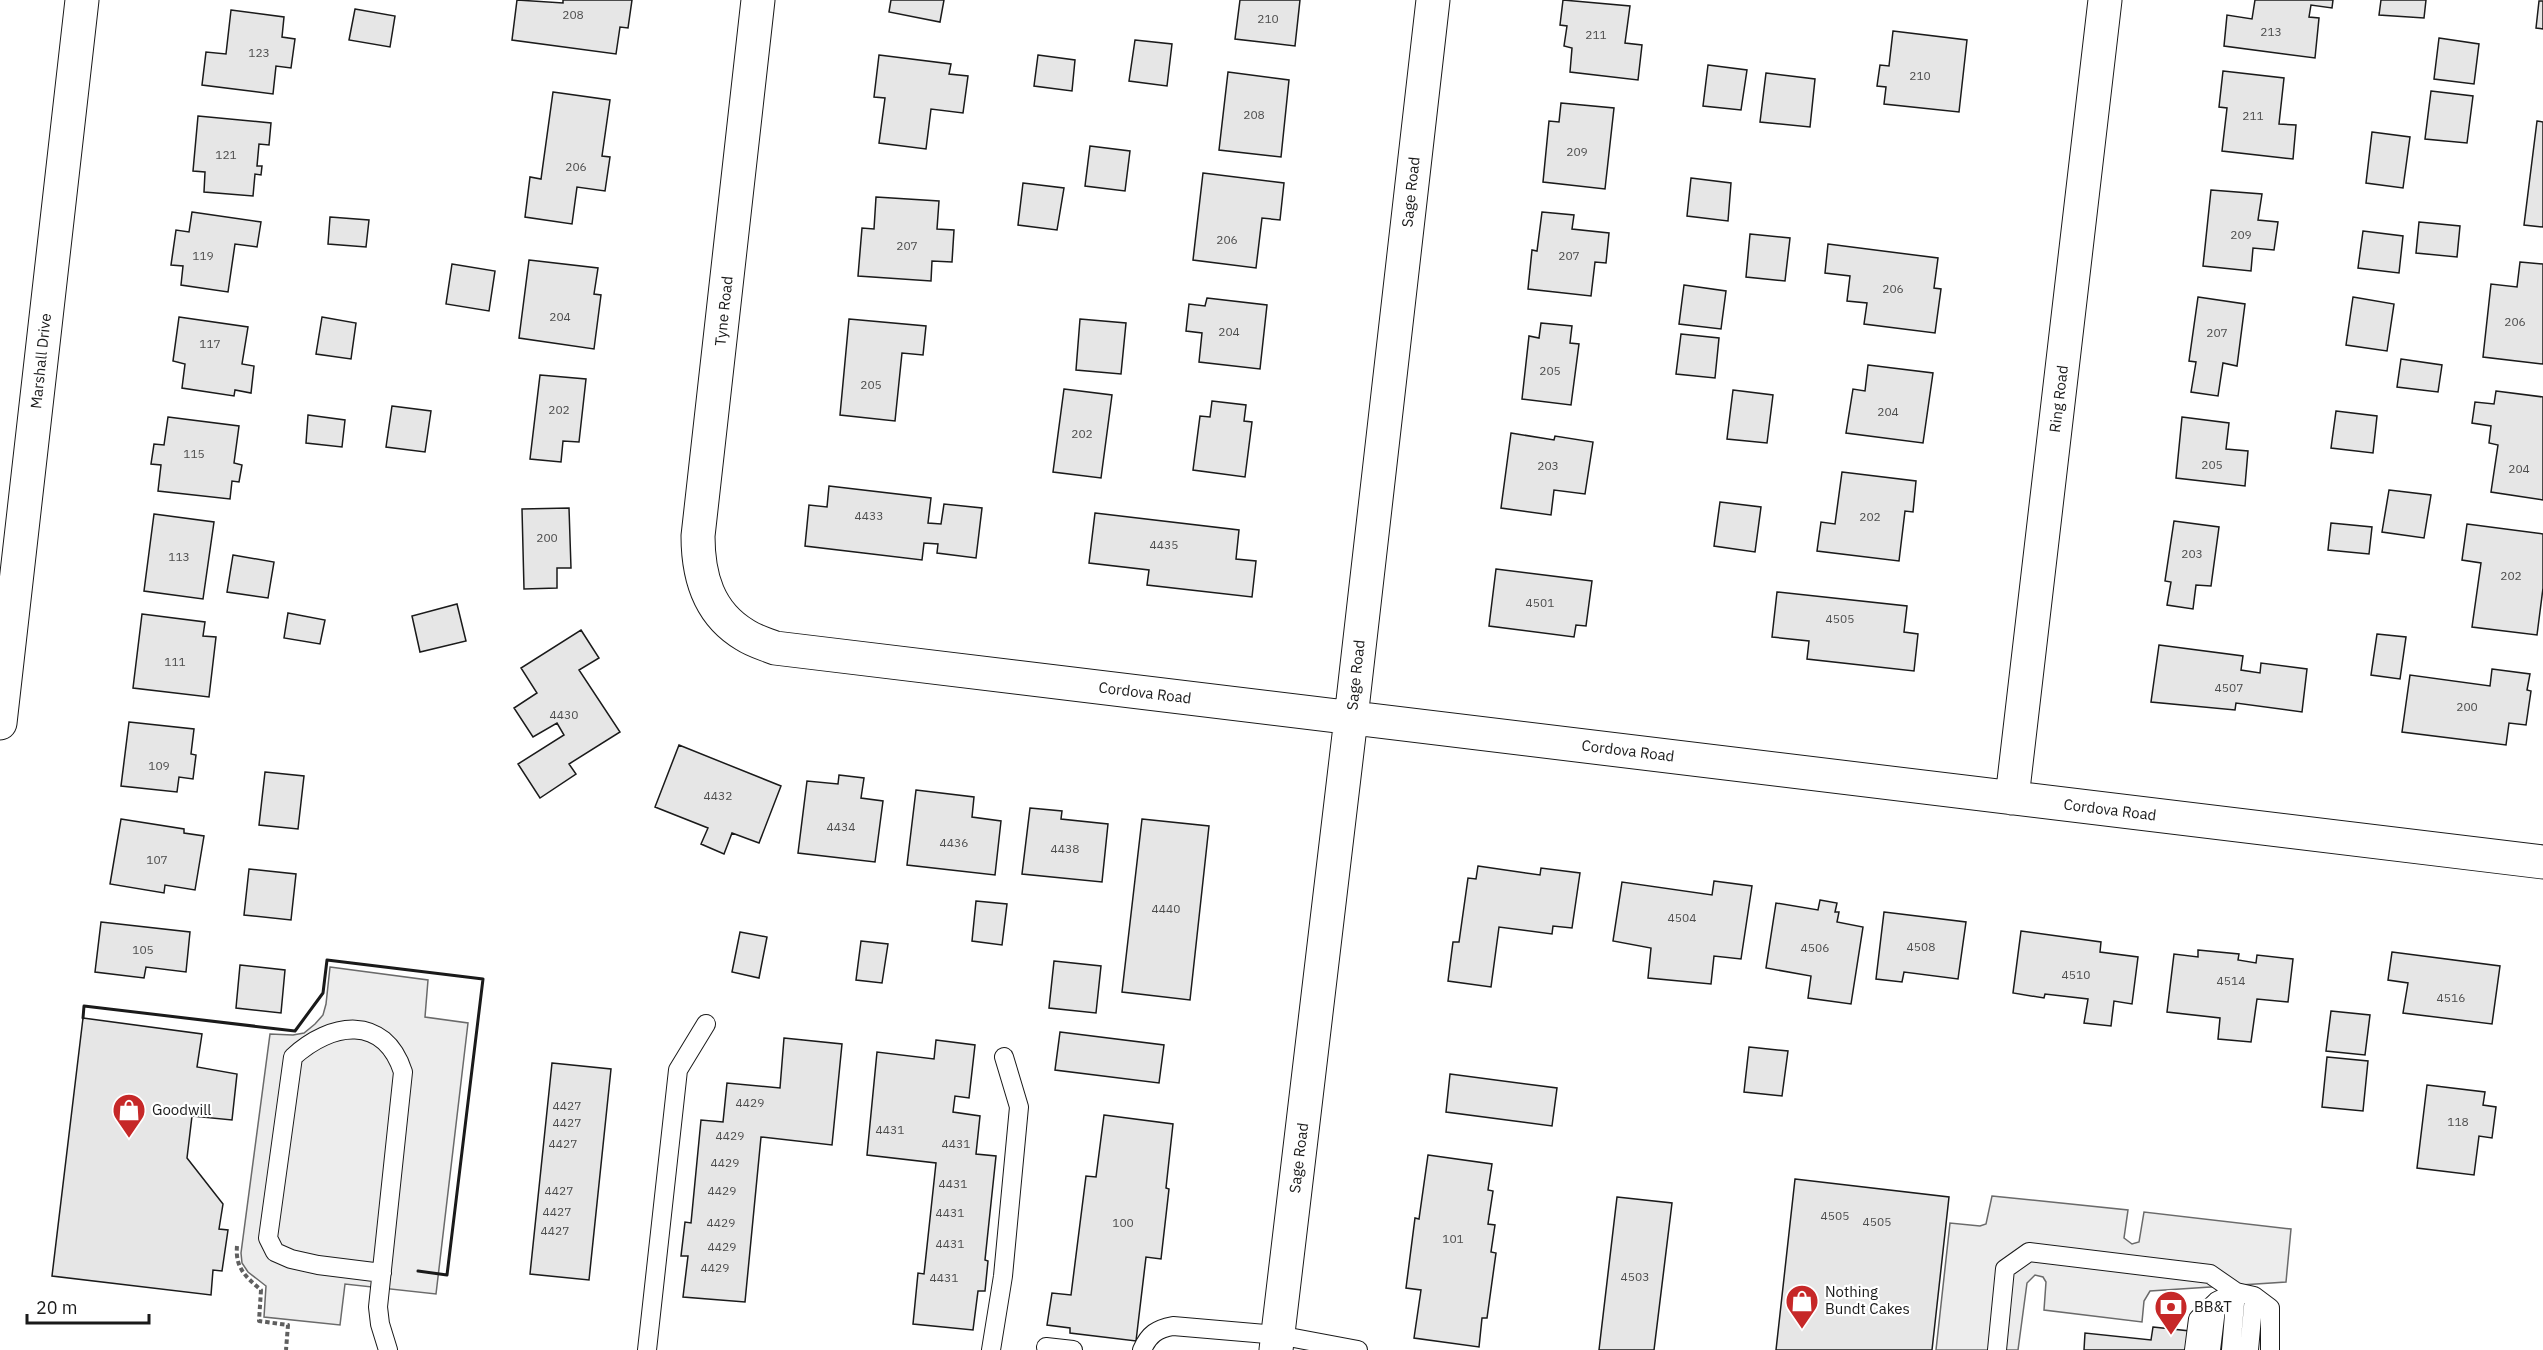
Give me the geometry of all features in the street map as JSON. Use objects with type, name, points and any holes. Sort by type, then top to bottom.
[{"type":"street","name":"Marshall Drive","points":[[0,723],[82,0]]},
{"type":"street","name":"Tyne Road","points":[[722,616],[704,587],[698,562],[698,536],[758,0]]},
{"type":"street","name":"Sage Road","points":[[1277,1342],[1351,718],[1432,0]]},
{"type":"street","name":"Ring Road","points":[[2012,798],[2104,0]]},
{"type":"street","name":"Cordova Road","points":[[722,616],[745,635],[775,648],[2543,862]]},
{"type":"lane","points":[[647,1350],[678,1070],[706,1024]]},
{"type":"lane","points":[[382,1273],[291,1259],[275,1252],[268,1238],[293,1057],[304,1047],[341,1029],[364,1030],[385,1039],[398,1055],[403,1072],[382,1273],[378,1307],[380,1324],[388,1350]]},
{"type":"lane","points":[[991,1350],[1002,1276],[1019,1107],[1004,1057]]},
{"type":"lane","points":[[1997,1350],[2005,1269],[2029,1252],[2210,1274],[2270,1308],[2270,1350]]},
{"type":"lane","points":[[2193,1350],[2198,1319],[2217,1301],[2245,1294]]},
{"type":"lane","points":[[2231,1350],[2245,1294]]},
{"type":"lane","points":[[2245,1294],[2249,1350]]},
{"type":"lane","points":[[2211,1350],[2217,1301]]},
{"type":"lane","points":[[1142,1350],[1147,1339],[1159,1329],[1173,1326],[1277,1342],[1358,1350]]},
{"type":"lane","points":[[1046,1347],[1073,1350]]},
{"type":"path","points":[[237,1244],[236,1253],[240,1271],[261,1290],[259,1321],[288,1325],[286,1350]]},
{"type":"shaded area","points":[[330,967],[428,980],[425,1017],[468,1023],[436,1294],[345,1284],[340,1325],[264,1317],[266,1286],[248,1272],[242,1263],[241,1253],[270,1034],[304,1033],[315,1024],[323,1015],[326,1004]]},
{"type":"shaded area","points":[[1992,1196],[2128,1210],[2124,1238],[2132,1244],[2139,1242],[2144,1212],[2291,1229],[2286,1282],[2150,1291],[2144,1301],[2142,1322],[2044,1310],[2046,1282],[2043,1277],[2035,1275],[2027,1283],[2018,1350],[1936,1350],[1950,1223],[1980,1226],[1986,1224]]},
{"type":"building","points":[[517,0],[563,3],[563,0],[632,0],[628,28],[620,27],[616,54],[512,40]]},
{"type":"building","points":[[891,0],[944,0],[940,22],[889,12]]},
{"type":"building","points":[[1240,0],[1300,0],[1295,46],[1235,39]]},
{"type":"building","points":[[1563,0],[1630,6],[1625,43],[1642,45],[1638,80],[1570,72],[1572,48],[1564,46],[1567,26],[1560,25]]},
{"type":"building","points":[[2255,0],[2333,0],[2332,8],[2311,5],[2309,17],[2319,18],[2315,58],[2224,46],[2227,15],[2252,19]]},
{"type":"building","points":[[2381,0],[2426,0],[2424,18],[2379,15]]},
{"type":"building","points":[[2539,1],[2543,1],[2543,29],[2536,28]]},
{"type":"building","points":[[355,9],[395,16],[390,47],[349,40]]},
{"type":"building","points":[[231,10],[284,17],[282,37],[295,39],[291,68],[276,66],[273,94],[202,85],[206,52],[226,54]]},
{"type":"building","points":[[1893,31],[1967,40],[1959,112],[1884,104],[1886,87],[1877,86],[1880,65],[1889,66]]},
{"type":"building","points":[[2439,38],[2479,44],[2474,84],[2434,79]]},
{"type":"building","points":[[1135,40],[1172,44],[1167,86],[1129,81]]},
{"type":"building","points":[[879,55],[951,64],[949,74],[968,76],[963,113],[931,109],[926,149],[879,143],[885,98],[874,97]]},
{"type":"building","points":[[1038,55],[1075,60],[1072,91],[1034,86]]},
{"type":"building","points":[[1708,65],[1747,70],[1741,110],[1703,106]]},
{"type":"building","points":[[2223,71],[2284,78],[2279,124],[2296,125],[2293,159],[2222,151],[2227,108],[2219,107]]},
{"type":"building","points":[[1228,72],[1289,80],[1281,157],[1219,150]]},
{"type":"building","points":[[1766,73],[1815,79],[1810,127],[1760,122]]},
{"type":"building","points":[[2431,91],[2473,96],[2467,143],[2425,139]]},
{"type":"building","points":[[553,92],[610,100],[602,156],[610,157],[605,191],[577,187],[572,224],[525,217],[530,177],[541,179]]},
{"type":"building","points":[[1561,103],[1614,108],[1605,189],[1543,182],[1549,121],[1559,122]]},
{"type":"building","points":[[198,116],[271,123],[269,145],[259,144],[257,166],[262,166],[261,175],[255,174],[253,196],[204,192],[205,172],[193,171]]},
{"type":"building","points":[[2537,121],[2543,122],[2543,227],[2524,225]]},
{"type":"building","points":[[2372,132],[2410,137],[2403,188],[2366,183]]},
{"type":"building","points":[[1090,146],[1130,151],[1125,191],[1085,186]]},
{"type":"building","points":[[1203,173],[1284,183],[1280,220],[1262,218],[1256,268],[1193,260]]},
{"type":"building","points":[[1691,178],[1731,183],[1728,221],[1687,216]]},
{"type":"building","points":[[1023,183],[1064,188],[1057,230],[1018,225]]},
{"type":"building","points":[[2211,190],[2262,194],[2258,220],[2278,222],[2274,250],[2253,248],[2251,271],[2203,266]]},
{"type":"building","points":[[876,197],[939,201],[937,229],[954,230],[952,262],[932,261],[931,281],[858,276],[862,228],[874,229]]},
{"type":"building","points":[[192,212],[261,222],[257,247],[235,244],[228,292],[181,285],[183,266],[171,265],[176,230],[189,232]]},
{"type":"building","points":[[1542,212],[1574,215],[1572,229],[1609,233],[1606,263],[1595,262],[1591,296],[1528,289],[1532,250],[1537,251]]},
{"type":"building","points":[[330,217],[369,220],[366,247],[328,244]]},
{"type":"building","points":[[2419,222],[2460,226],[2457,257],[2416,253]]},
{"type":"building","points":[[2363,231],[2403,236],[2399,273],[2358,268]]},
{"type":"building","points":[[1750,234],[1790,238],[1785,281],[1746,277]]},
{"type":"building","points":[[1828,244],[1938,258],[1934,288],[1941,289],[1935,333],[1864,324],[1867,303],[1847,301],[1850,276],[1825,273]]},
{"type":"building","points":[[529,260],[598,268],[594,294],[601,295],[594,349],[519,338]]},
{"type":"building","points":[[2520,262],[2543,264],[2543,364],[2483,357],[2491,284],[2517,287]]},
{"type":"building","points":[[452,264],[495,271],[489,311],[446,304]]},
{"type":"building","points":[[1684,285],[1726,291],[1721,329],[1679,324]]},
{"type":"building","points":[[2198,297],[2245,304],[2237,366],[2223,363],[2218,396],[2191,392],[2196,362],[2189,361]]},
{"type":"building","points":[[2353,297],[2394,304],[2387,351],[2346,345]]},
{"type":"building","points":[[1207,298],[1267,305],[1260,369],[1199,362],[1202,333],[1186,331],[1189,304],[1205,306]]},
{"type":"building","points":[[179,317],[248,327],[242,364],[254,366],[251,393],[235,390],[234,396],[182,388],[185,364],[173,361]]},
{"type":"building","points":[[322,317],[356,323],[351,359],[316,354]]},
{"type":"building","points":[[849,319],[926,326],[923,355],[902,353],[895,421],[840,415]]},
{"type":"building","points":[[1080,319],[1126,323],[1121,374],[1076,370]]},
{"type":"building","points":[[1541,323],[1572,326],[1570,343],[1579,344],[1571,405],[1522,399],[1529,336],[1539,338]]},
{"type":"building","points":[[1681,334],[1719,338],[1715,378],[1676,374]]},
{"type":"building","points":[[2401,359],[2442,365],[2438,392],[2397,387]]},
{"type":"building","points":[[1868,365],[1933,373],[1923,443],[1846,433],[1853,389],[1865,391]]},
{"type":"building","points":[[540,375],[586,379],[579,442],[563,441],[561,462],[530,459]]},
{"type":"building","points":[[1064,389],[1112,395],[1101,478],[1053,472]]},
{"type":"building","points":[[1733,390],[1773,395],[1767,443],[1727,439]]},
{"type":"building","points":[[2496,391],[2543,397],[2543,500],[2491,492],[2498,445],[2489,443],[2491,426],[2472,423],[2475,402],[2494,404]]},
{"type":"building","points":[[1212,401],[1246,405],[1244,421],[1252,422],[1245,477],[1193,470],[1200,416],[1210,417]]},
{"type":"building","points":[[392,406],[431,411],[425,452],[386,447]]},
{"type":"building","points":[[2336,411],[2377,416],[2373,453],[2331,448]]},
{"type":"building","points":[[308,415],[345,420],[342,447],[306,443]]},
{"type":"building","points":[[168,417],[239,426],[234,463],[242,465],[239,482],[232,481],[230,499],[158,491],[161,465],[151,464],[154,444],[164,445]]},
{"type":"building","points":[[2182,417],[2229,423],[2226,449],[2248,451],[2245,486],[2176,478]]},
{"type":"building","points":[[1511,433],[1554,440],[1555,436],[1593,442],[1585,494],[1554,490],[1551,515],[1501,508]]},
{"type":"building","points":[[1842,472],[1916,481],[1913,512],[1905,511],[1899,561],[1817,551],[1821,522],[1835,524]]},
{"type":"building","points":[[829,486],[931,498],[928,523],[941,524],[944,504],[982,508],[976,558],[937,553],[938,544],[924,543],[922,560],[805,546],[809,505],[827,507]]},
{"type":"building","points":[[2389,490],[2431,495],[2424,538],[2382,532]]},
{"type":"building","points":[[1720,502],[1761,507],[1755,552],[1714,546]]},
{"type":"building","points":[[569,508],[571,568],[557,568],[557,588],[524,589],[522,509]]},
{"type":"building","points":[[1095,513],[1239,530],[1236,559],[1256,561],[1252,597],[1147,585],[1149,570],[1089,563]]},
{"type":"building","points":[[154,514],[214,522],[203,599],[144,591]]},
{"type":"building","points":[[2174,521],[2219,527],[2211,586],[2196,585],[2193,609],[2167,605],[2171,582],[2165,581]]},
{"type":"building","points":[[2331,523],[2372,527],[2369,554],[2328,550]]},
{"type":"building","points":[[2467,524],[2543,534],[2543,588],[2537,635],[2472,627],[2481,563],[2462,560]]},
{"type":"building","points":[[233,555],[274,562],[268,598],[227,592]]},
{"type":"building","points":[[1496,569],[1592,581],[1586,626],[1576,625],[1574,637],[1489,626]]},
{"type":"building","points":[[1777,592],[1907,606],[1904,632],[1918,634],[1914,671],[1807,659],[1809,641],[1772,637]]},
{"type":"building","points":[[457,604],[466,641],[420,652],[412,616]]},
{"type":"building","points":[[288,613],[325,620],[320,644],[284,638]]},
{"type":"building","points":[[142,614],[205,622],[203,636],[216,637],[209,697],[133,688]]},
{"type":"building","points":[[581,630],[599,658],[579,670],[620,732],[569,764],[576,774],[540,798],[518,764],[564,735],[557,723],[533,737],[514,708],[537,693],[521,668]]},
{"type":"building","points":[[2377,634],[2406,637],[2400,679],[2371,675]]},
{"type":"building","points":[[2159,645],[2243,656],[2241,670],[2260,673],[2261,663],[2307,669],[2302,712],[2236,703],[2235,710],[2151,702]]},
{"type":"building","points":[[2492,669],[2530,674],[2527,690],[2531,691],[2526,725],[2509,723],[2506,745],[2402,732],[2410,675],[2490,686]]},
{"type":"building","points":[[129,722],[194,729],[191,754],[196,755],[193,779],[179,777],[177,792],[121,786]]},
{"type":"building","points":[[679,745],[781,786],[759,843],[732,833],[724,854],[701,844],[708,828],[655,807]]},
{"type":"building","points":[[265,772],[304,776],[298,829],[259,825]]},
{"type":"building","points":[[839,775],[864,778],[861,798],[883,801],[875,862],[798,853],[807,781],[838,784]]},
{"type":"building","points":[[916,790],[974,797],[972,817],[1001,821],[995,875],[907,865]]},
{"type":"building","points":[[1030,808],[1062,811],[1061,819],[1108,824],[1102,882],[1022,874]]},
{"type":"building","points":[[121,819],[184,829],[184,833],[204,836],[195,890],[165,885],[164,893],[110,884]]},
{"type":"building","points":[[1142,819],[1209,826],[1190,1000],[1122,992]]},
{"type":"building","points":[[1478,866],[1540,875],[1541,868],[1580,873],[1572,928],[1553,926],[1552,934],[1499,927],[1491,987],[1448,981],[1453,942],[1459,942],[1468,878],[1476,879]]},
{"type":"building","points":[[249,869],[296,874],[291,920],[244,915]]},
{"type":"building","points":[[1714,881],[1752,886],[1741,959],[1714,956],[1711,984],[1648,978],[1651,948],[1613,941],[1622,882],[1712,895]]},
{"type":"building","points":[[1820,900],[1837,903],[1835,912],[1839,912],[1837,922],[1863,927],[1851,1004],[1808,998],[1811,976],[1766,968],[1776,903],[1818,910]]},
{"type":"building","points":[[976,901],[1007,904],[1002,945],[972,941]]},
{"type":"building","points":[[1884,912],[1966,922],[1958,979],[1904,972],[1902,982],[1876,979]]},
{"type":"building","points":[[101,922],[190,932],[186,972],[146,967],[144,978],[95,972]]},
{"type":"building","points":[[2021,931],[2101,942],[2100,952],[2138,957],[2132,1004],[2114,1001],[2111,1026],[2084,1023],[2088,999],[2045,994],[2044,998],[2013,993]]},
{"type":"building","points":[[740,932],[767,937],[759,978],[732,972]]},
{"type":"building","points":[[861,941],[888,944],[882,983],[856,980]]},
{"type":"building","points":[[2198,950],[2239,954],[2238,960],[2256,963],[2257,955],[2293,959],[2288,1002],[2257,999],[2251,1042],[2218,1039],[2220,1018],[2167,1012],[2174,954],[2198,957]]},
{"type":"building","points":[[2392,952],[2500,966],[2492,1024],[2403,1013],[2408,983],[2388,980]]},
{"type":"building","points":[[1054,961],[1101,966],[1096,1013],[1049,1008]]},
{"type":"building","points":[[240,965],[285,970],[281,1013],[236,1008]]},
{"type":"building","points":[[2331,1011],[2370,1015],[2365,1055],[2326,1051]]},
{"type":"building","name":"Goodwill","points":[[83,1018],[202,1034],[197,1067],[237,1074],[232,1120],[192,1116],[187,1158],[223,1204],[219,1229],[228,1230],[222,1271],[213,1270],[211,1295],[52,1276]]},
{"type":"building","points":[[1060,1032],[1164,1045],[1159,1083],[1055,1070]]},
{"type":"building","points":[[784,1038],[842,1044],[832,1145],[761,1137],[745,1302],[683,1297],[688,1256],[681,1256],[685,1222],[691,1223],[701,1120],[723,1122],[727,1083],[780,1088]]},
{"type":"building","points":[[936,1040],[975,1045],[969,1098],[955,1096],[953,1112],[980,1116],[976,1154],[996,1156],[985,1260],[988,1261],[985,1291],[978,1291],[973,1330],[913,1324],[918,1273],[924,1274],[936,1163],[867,1155],[877,1052],[934,1059]]},
{"type":"building","points":[[1749,1047],[1788,1051],[1782,1096],[1744,1092]]},
{"type":"building","points":[[2327,1057],[2368,1061],[2363,1111],[2322,1107]]},
{"type":"building","points":[[552,1063],[611,1069],[589,1280],[530,1274]]},
{"type":"building","points":[[1450,1074],[1557,1088],[1552,1126],[1446,1112]]},
{"type":"building","points":[[2427,1085],[2485,1092],[2483,1105],[2496,1107],[2492,1138],[2479,1136],[2474,1175],[2417,1168]]},
{"type":"building","points":[[1104,1115],[1173,1124],[1161,1259],[1146,1257],[1136,1341],[1070,1333],[1070,1328],[1047,1325],[1052,1293],[1071,1295],[1086,1176],[1096,1177]]},
{"type":"building","points":[[1428,1155],[1492,1164],[1488,1190],[1493,1191],[1488,1224],[1495,1225],[1491,1252],[1496,1253],[1487,1318],[1482,1318],[1479,1347],[1414,1338],[1421,1290],[1406,1288],[1415,1218],[1419,1219]]},
{"type":"building","points":[[1795,1179],[1949,1197],[1932,1350],[1776,1350]]},
{"type":"building","points":[[1617,1197],[1672,1203],[1654,1350],[1599,1350]]},
{"type":"building","name":"BB&T","points":[[2153,1327],[2190,1331],[2188,1350],[2084,1350],[2085,1333],[2151,1340]]},
{"type":"wall","points":[[83,1018],[84,1006],[295,1031],[323,993],[327,960],[483,979],[447,1275],[418,1271]]},
{"type":"place","name":"Goodwill","points":[[129,1139]]},
{"type":"place","name":"Nothing Bundt Cakes","points":[[1802,1330]]},
{"type":"place","name":"BB&T","points":[[2171,1336]]}]
